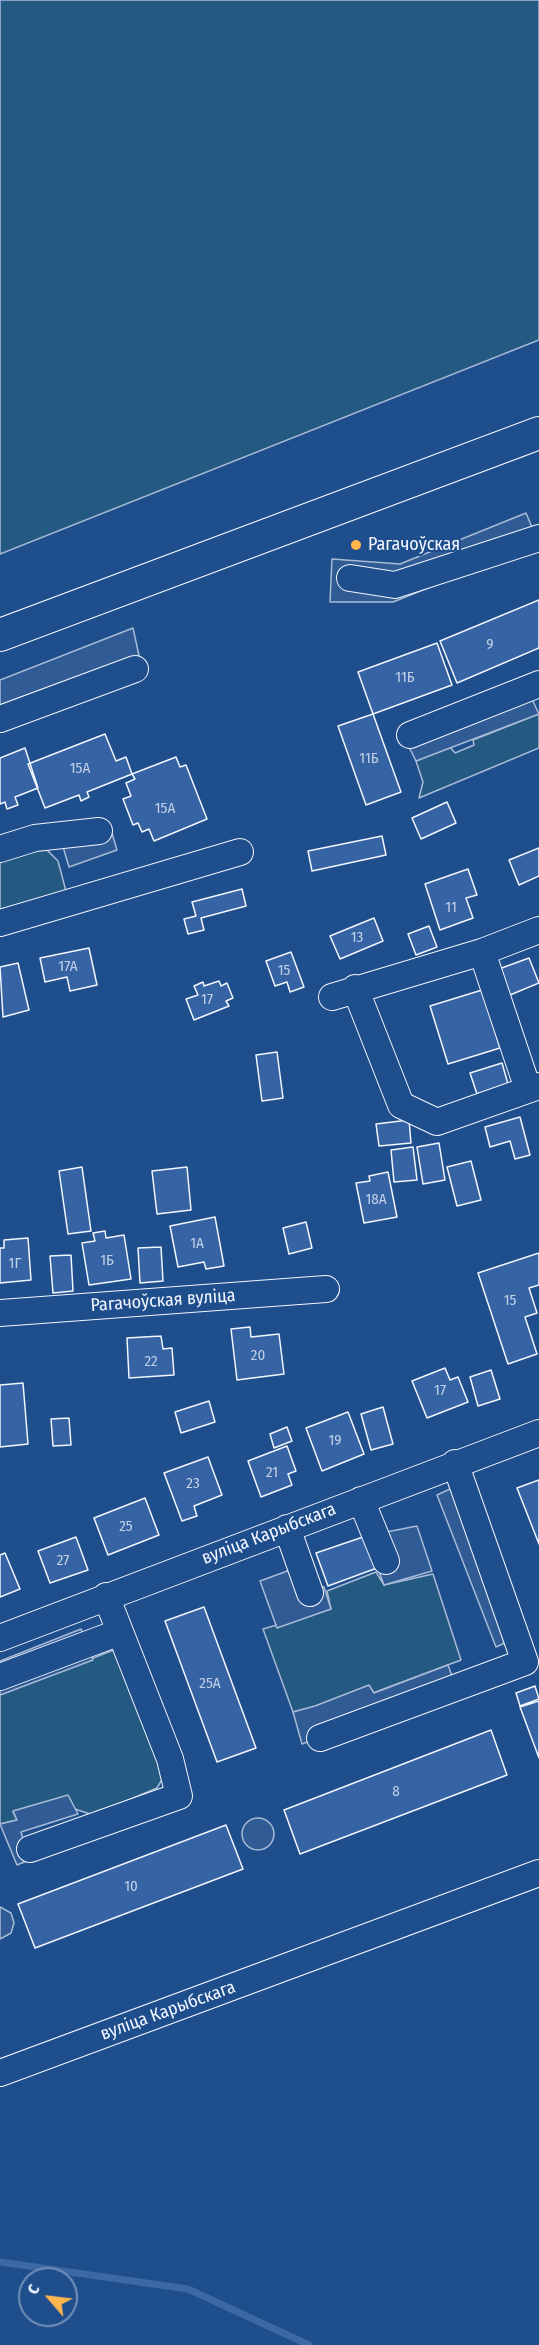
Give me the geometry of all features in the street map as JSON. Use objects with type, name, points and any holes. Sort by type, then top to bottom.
[{"type":"main road","points":[[0,635],[539,433]]},
{"type":"street","points":[[350,578],[395,585],[539,538]]},
{"type":"street","points":[[0,719],[135,669]]},
{"type":"street","points":[[410,735],[539,684]]},
{"type":"street","points":[[0,849],[35,837],[99,831]]},
{"type":"street","points":[[0,923],[240,852]]},
{"type":"street","points":[[482,952],[534,1087],[436,1122],[400,1105],[343,993],[482,952],[539,930]]},
{"type":"street","name":"Рагачоўская вуліца","points":[[0,1313],[326,1289]]},
{"type":"street","name":"вуліца Карыбскага","points":[[0,1638],[455,1463],[539,1433]]},
{"type":"street","points":[[320,1738],[525,1662],[455,1463]]},
{"type":"street","points":[[361,1500],[386,1561]]},
{"type":"street","points":[[287,1528],[310,1593]]},
{"type":"street","points":[[30,1849],[178,1796],[170,1759],[106,1596]]},
{"type":"street","points":[[0,1677],[120,1632]]},
{"type":"street","name":"вуліца Карыбскага","points":[[0,2073],[539,1873]]},
{"type":"shaded area","points":[[0,0],[539,0],[539,340],[0,554]]},
{"type":"shaded area","points":[[526,513],[539,544],[393,602],[330,602],[332,559],[400,564]]},
{"type":"shaded area","points":[[133,628],[143,674],[0,730],[0,680]]},
{"type":"shaded area","points":[[532,699],[539,714],[416,761],[408,745]]},
{"type":"shaded area","points":[[539,714],[539,748],[419,798],[423,782],[416,761],[450,747],[455,753],[474,745],[473,740]]},
{"type":"shaded area","points":[[109,823],[117,850],[69,867],[61,840]]},
{"type":"shaded area","points":[[46,849],[58,861],[67,895],[0,909],[0,858]]},
{"type":"shaded area","points":[[463,1483],[516,1638],[496,1647],[437,1495]]},
{"type":"shaded area","points":[[417,1526],[432,1571],[384,1585],[366,1536]]},
{"type":"shaded area","points":[[301,1566],[307,1583],[324,1587],[331,1609],[277,1628],[260,1581]]},
{"type":"shaded area","points":[[376,1572],[384,1585],[433,1574],[461,1660],[373,1693],[293,1712],[263,1629],[331,1609],[327,1591]]},
{"type":"shaded area","points":[[81,1629],[93,1660],[0,1695],[0,1661]]},
{"type":"shaded area","points":[[116,1649],[164,1776],[157,1788],[93,1815],[75,1809],[13,1812],[17,1820],[0,1824],[0,1695]]},
{"type":"shaded area","points":[[448,1665],[456,1687],[302,1744],[293,1712],[369,1685],[374,1693]]},
{"type":"shaded area","points":[[68,1795],[78,1814],[21,1832],[29,1860],[17,1865],[0,1824],[17,1820],[13,1811]]},
{"type":"shaded area","points":[[258,1818],[269,1823],[274,1834],[269,1845],[258,1850],[247,1845],[242,1834],[247,1823]]},
{"type":"shaded area","points":[[0,1907],[11,1913],[14,1923],[11,1933],[0,1939]]},
{"type":"building","points":[[539,600],[539,648],[457,683],[440,641]]},
{"type":"building","points":[[437,643],[452,685],[373,714],[358,672]]},
{"type":"building","points":[[373,714],[401,792],[366,805],[338,726]]},
{"type":"building","points":[[105,734],[116,761],[126,757],[132,774],[87,792],[89,797],[81,801],[79,795],[45,808],[28,764]]},
{"type":"building","points":[[25,748],[38,788],[15,797],[18,805],[7,809],[5,802],[0,804],[0,758]]},
{"type":"building","points":[[176,757],[180,767],[186,765],[207,819],[154,841],[149,829],[142,832],[138,823],[133,825],[123,799],[131,796],[126,783],[135,779],[132,774]]},
{"type":"building","points":[[447,802],[456,823],[421,839],[412,818]]},
{"type":"building","points":[[382,836],[386,855],[312,871],[308,851]]},
{"type":"building","points":[[539,848],[539,876],[519,885],[509,860]]},
{"type":"building","points":[[468,869],[477,895],[466,898],[473,918],[440,930],[425,884]]},
{"type":"building","points":[[242,889],[246,906],[201,918],[204,930],[188,934],[184,919],[196,916],[192,902]]},
{"type":"building","points":[[374,918],[383,941],[340,959],[330,936]]},
{"type":"building","points":[[429,926],[437,947],[416,955],[408,934]]},
{"type":"building","points":[[89,948],[97,985],[70,991],[67,977],[45,982],[40,958]]},
{"type":"building","points":[[291,952],[304,987],[290,992],[287,982],[275,986],[266,961]]},
{"type":"building","points":[[529,958],[539,983],[510,995],[499,969]]},
{"type":"building","points":[[18,963],[29,1010],[3,1017],[0,967]]},
{"type":"building","points":[[219,981],[221,986],[227,983],[233,998],[226,1001],[229,1006],[194,1020],[186,999],[198,995],[194,986],[203,982],[204,986]]},
{"type":"building","points":[[482,990],[500,1048],[448,1064],[430,1006]]},
{"type":"building","points":[[277,1052],[283,1098],[262,1101],[256,1055]]},
{"type":"building","points":[[502,1063],[508,1084],[477,1094],[470,1073]]},
{"type":"building","points":[[520,1117],[530,1155],[515,1159],[510,1141],[490,1147],[485,1127]]},
{"type":"building","points":[[409,1120],[411,1143],[379,1146],[376,1124]]},
{"type":"building","points":[[439,1143],[445,1180],[423,1184],[417,1147]]},
{"type":"building","points":[[413,1147],[417,1180],[394,1182],[391,1150]]},
{"type":"building","points":[[471,1161],[481,1200],[457,1206],[447,1167]]},
{"type":"building","points":[[82,1167],[91,1231],[68,1234],[59,1171]]},
{"type":"building","points":[[187,1167],[191,1210],[157,1214],[152,1171]]},
{"type":"building","points":[[388,1172],[397,1217],[364,1223],[356,1183],[370,1181],[369,1176]]},
{"type":"building","points":[[215,1217],[224,1266],[206,1269],[204,1262],[178,1267],[170,1226]]},
{"type":"building","points":[[306,1222],[312,1248],[289,1254],[283,1228]]},
{"type":"building","points":[[105,1231],[106,1238],[124,1235],[131,1279],[89,1285],[82,1243],[95,1241],[93,1233]]},
{"type":"building","points":[[28,1238],[31,1280],[0,1283],[0,1248],[4,1248],[4,1240]]},
{"type":"building","points":[[161,1247],[163,1281],[140,1283],[138,1248]]},
{"type":"building","points":[[539,1253],[539,1285],[529,1288],[537,1313],[525,1317],[537,1354],[508,1364],[478,1273]]},
{"type":"building","points":[[71,1255],[73,1291],[53,1293],[50,1256]]},
{"type":"building","points":[[250,1327],[251,1337],[279,1334],[284,1374],[237,1380],[231,1329]]},
{"type":"building","points":[[161,1336],[163,1349],[172,1348],[174,1375],[129,1378],[127,1338]]},
{"type":"building","points":[[445,1368],[450,1380],[458,1377],[468,1402],[427,1418],[412,1381]]},
{"type":"building","points":[[491,1370],[500,1399],[478,1406],[470,1377]]},
{"type":"building","points":[[23,1383],[28,1444],[0,1447],[0,1385]]},
{"type":"building","points":[[209,1401],[215,1422],[181,1433],[175,1412]]},
{"type":"building","points":[[383,1407],[393,1444],[371,1450],[361,1414]]},
{"type":"building","points":[[348,1412],[364,1454],[322,1471],[306,1428]]},
{"type":"building","points":[[69,1418],[71,1445],[53,1446],[51,1419]]},
{"type":"building","points":[[287,1427],[292,1441],[274,1448],[270,1434]]},
{"type":"building","points":[[287,1446],[296,1471],[288,1474],[292,1485],[261,1497],[248,1461]]},
{"type":"building","points":[[208,1457],[222,1495],[194,1506],[197,1516],[182,1521],[164,1473]]},
{"type":"building","points":[[539,1480],[539,1544],[517,1488]]},
{"type":"building","points":[[145,1498],[159,1535],[108,1555],[94,1518]]},
{"type":"building","points":[[366,1536],[377,1568],[328,1586],[316,1553]]},
{"type":"building","points":[[76,1537],[88,1570],[50,1583],[38,1551]]},
{"type":"building","points":[[5,1553],[20,1589],[0,1597],[0,1555]]},
{"type":"building","points":[[204,1607],[256,1748],[217,1762],[165,1621]]},
{"type":"building","points":[[535,1686],[539,1699],[520,1706],[516,1693]]},
{"type":"building","points":[[539,1701],[539,1758],[520,1707]]},
{"type":"building","points":[[491,1730],[507,1775],[300,1854],[284,1810]]},
{"type":"building","points":[[226,1825],[243,1869],[35,1948],[18,1904]]},
{"type":"waterway","points":[[0,2262],[188,2289],[309,2345]]},
{"type":"place","name":"Рагачоўская","points":[[356,545]]}]
